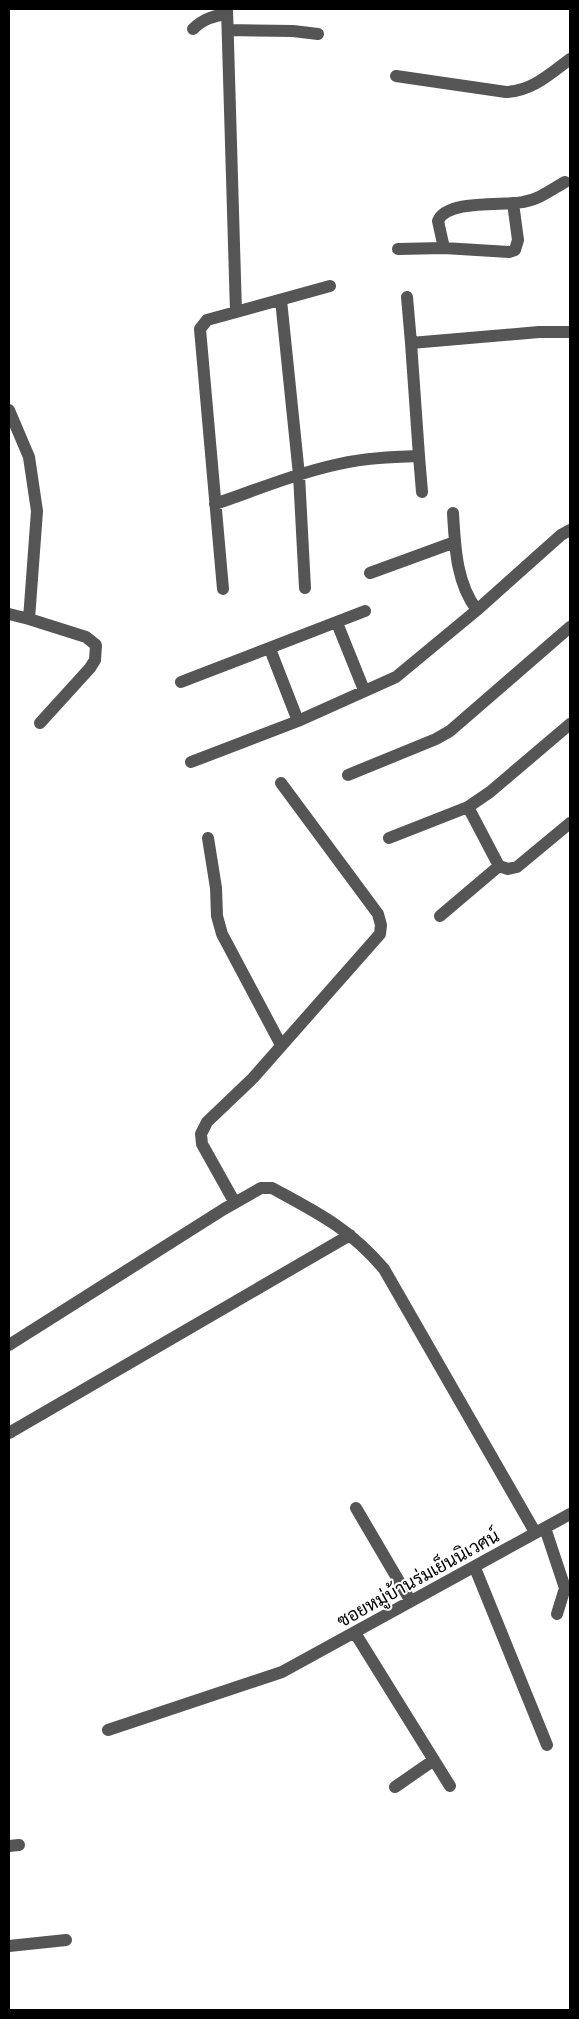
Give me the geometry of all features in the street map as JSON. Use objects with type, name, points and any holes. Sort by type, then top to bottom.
[{"type":"street","points":[[193,29],[207,18],[227,11],[236,312]]},
{"type":"street","points":[[228,30],[293,31],[318,34]]},
{"type":"street","points":[[396,76],[506,92],[520,92],[534,85],[570,59]]},
{"type":"street","points":[[444,248],[438,221],[444,214],[475,204],[522,203],[541,197],[568,184]]},
{"type":"street","points":[[398,249],[444,248],[509,252],[515,250],[518,240],[513,203]]},
{"type":"street","points":[[223,589],[200,329],[207,320],[330,286]]},
{"type":"street","points":[[407,297],[422,492]]},
{"type":"street","points":[[281,300],[298,475],[305,588]]},
{"type":"street","points":[[411,343],[539,332],[570,332]]},
{"type":"street","points":[[9,410],[29,457],[38,510],[29,620]]},
{"type":"street","points":[[215,504],[298,475],[367,459],[419,456]]},
{"type":"street","points":[[453,513],[455,542],[461,579],[467,596],[477,610]]},
{"type":"street","points":[[191,762],[298,720],[364,690],[396,678],[477,610],[561,535],[570,530]]},
{"type":"street","points":[[370,573],[455,542]]},
{"type":"street","points":[[181,682],[364,611]]},
{"type":"street","points":[[9,614],[86,637],[96,645],[95,660],[90,668],[40,723]]},
{"type":"street","points":[[337,622],[364,690]]},
{"type":"street","points":[[348,775],[450,731],[570,627]]},
{"type":"street","points":[[270,649],[298,720]]},
{"type":"street","points":[[389,838],[468,807],[490,792],[570,724]]},
{"type":"street","points":[[235,1204],[202,1144],[201,1134],[207,1122],[252,1078],[374,942],[380,934],[381,925],[378,914],[281,783]]},
{"type":"street","points":[[468,807],[499,866],[508,869],[517,867],[570,823]]},
{"type":"street","points":[[208,838],[216,888],[217,916],[222,934],[281,1045]]},
{"type":"street","points":[[440,916],[499,866]]},
{"type":"street","points":[[9,1345],[261,1188],[272,1188],[336,1223],[350,1234],[384,1269],[398,1289],[540,1530],[565,1588],[557,1614]]},
{"type":"street","points":[[9,1432],[350,1234]]},
{"type":"street","points":[[356,1508],[410,1600]]},
{"type":"street","name":"ซอยหมู่บ้านร่มเย็นนิเวศน์","points":[[108,1730],[282,1672],[355,1633],[410,1600],[475,1568],[570,1514]]},
{"type":"street","points":[[475,1568],[547,1746]]},
{"type":"street","points":[[355,1633],[450,1786]]},
{"type":"street","points":[[395,1787],[434,1760]]},
{"type":"street","points":[[9,1946],[66,1940]]}]
